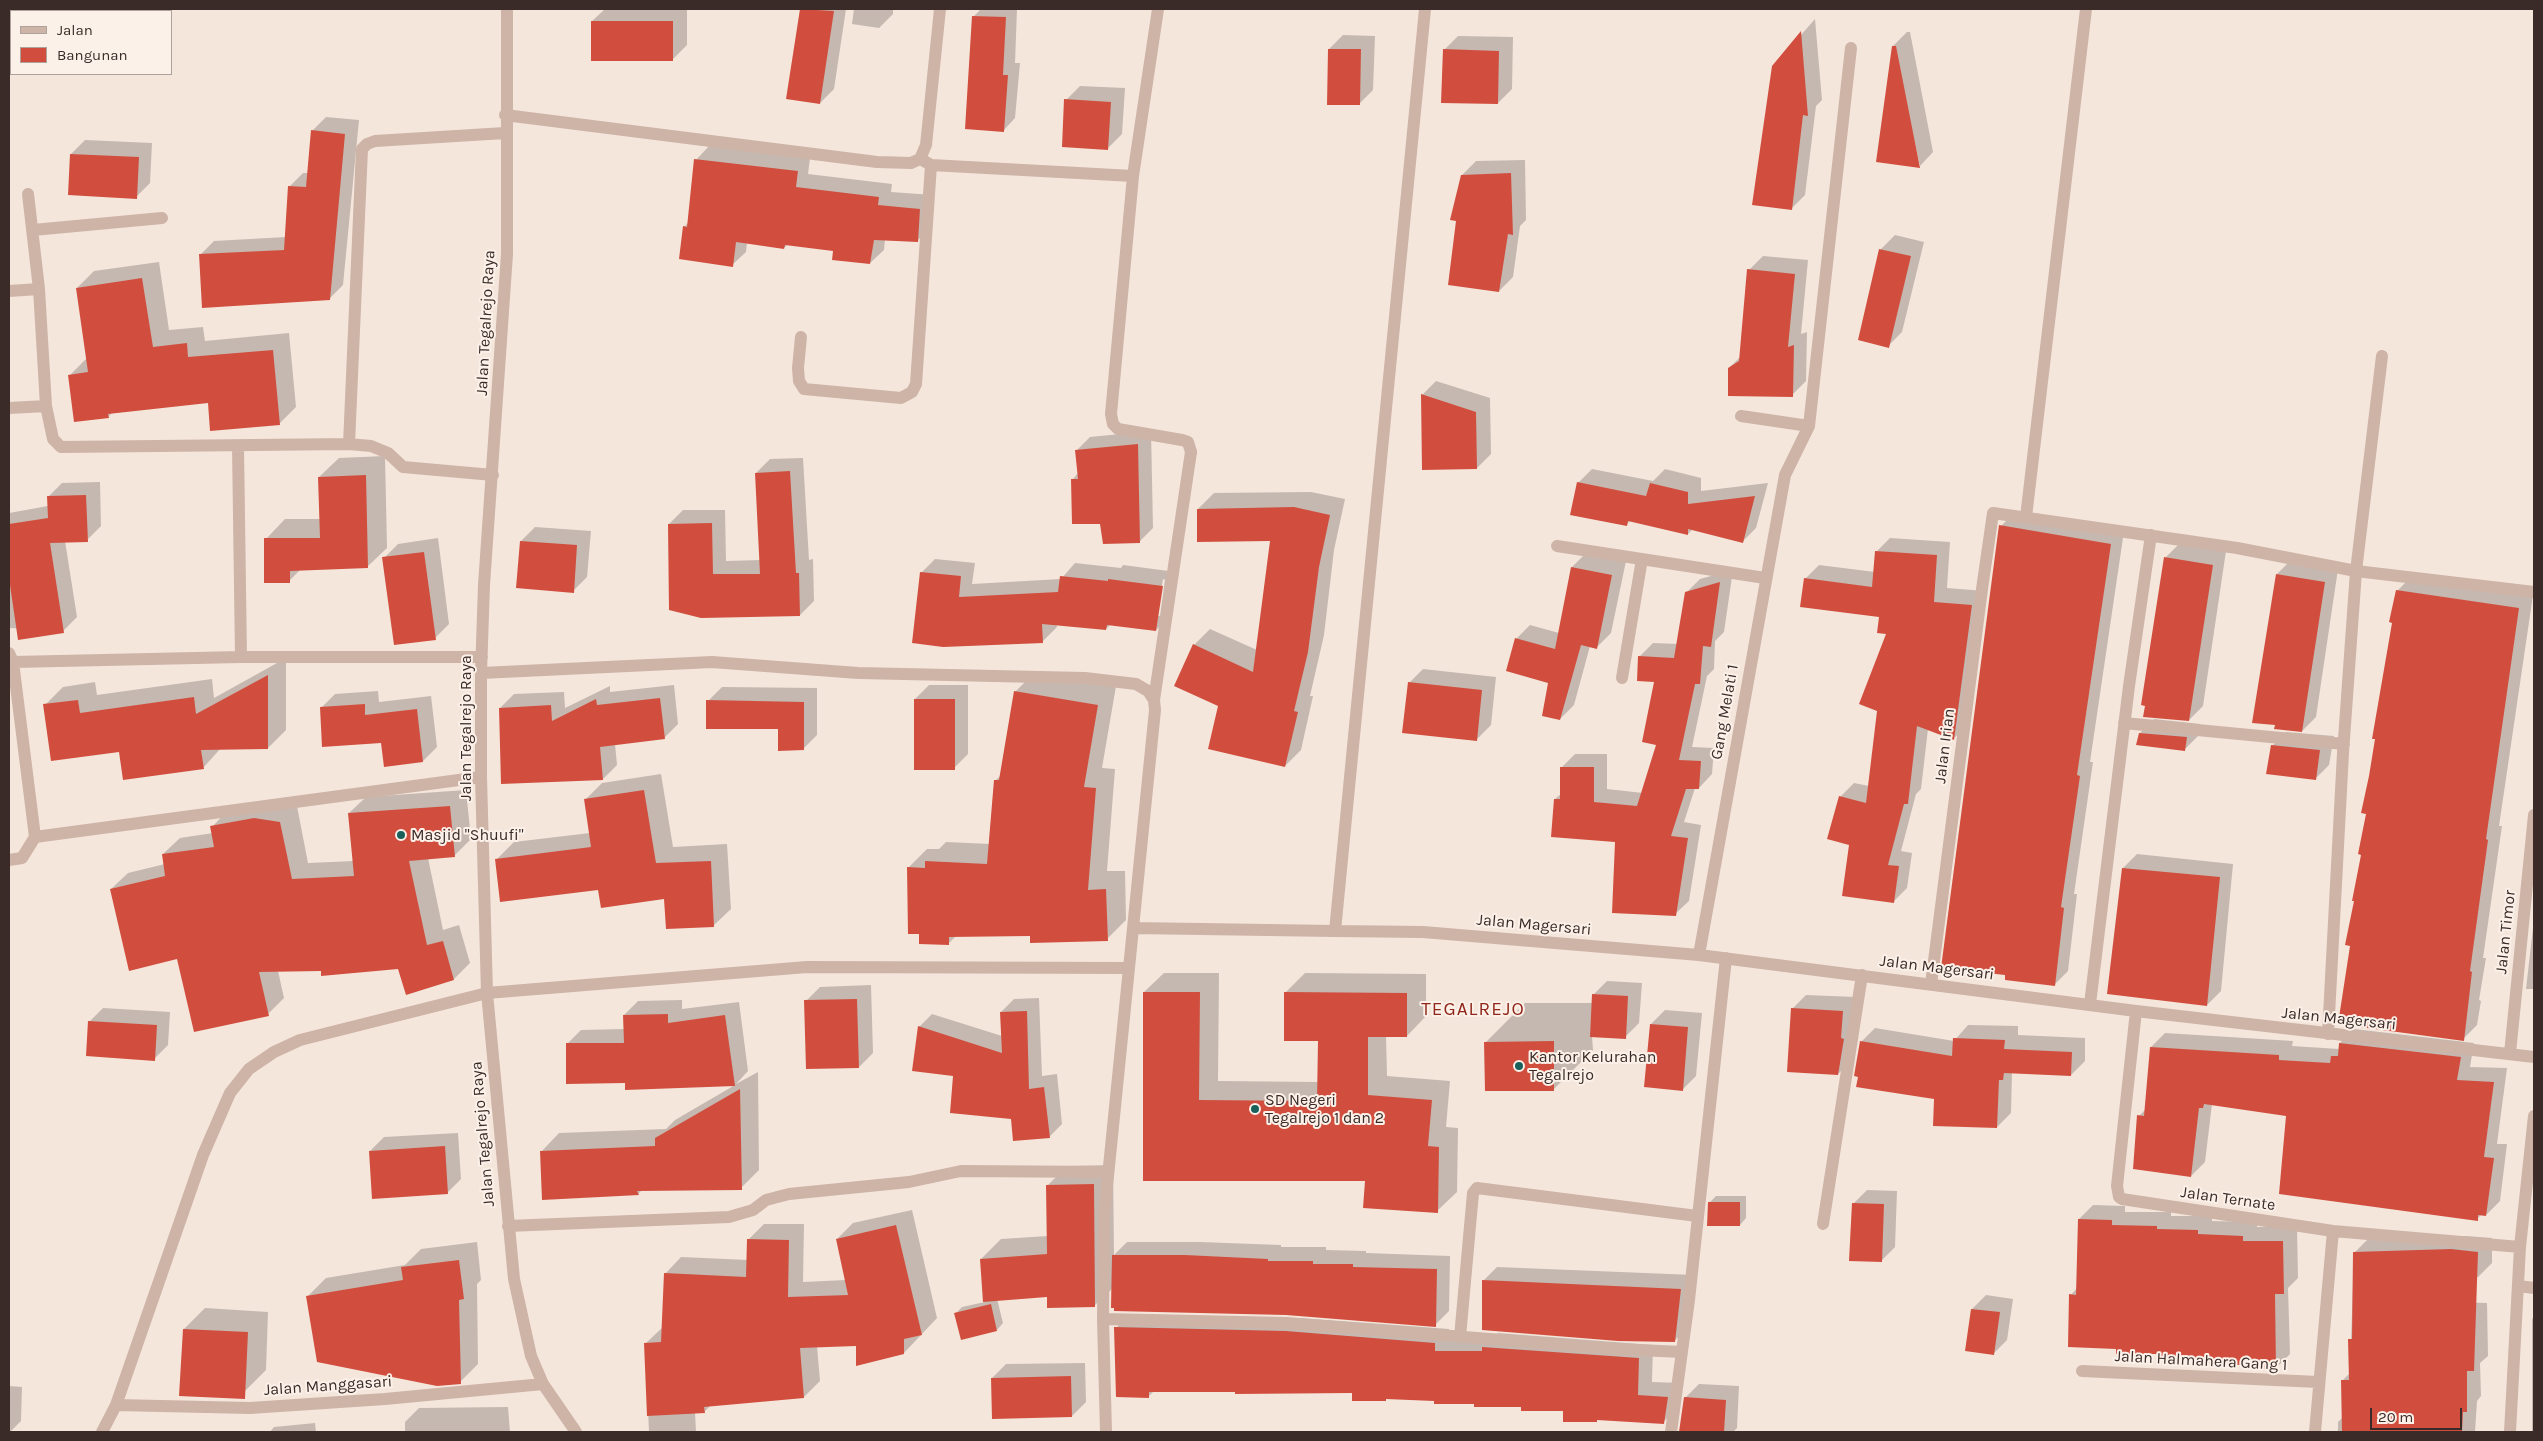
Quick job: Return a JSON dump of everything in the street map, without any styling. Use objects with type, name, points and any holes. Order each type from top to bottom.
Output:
[{"type":"street","name":"Jalan Tegalrejo Raya","points":[[506,9],[507,254],[484,585],[481,673],[481,777],[487,993],[514,1279],[531,1356],[542,1384],[576,1432]]},
{"type":"street","points":[[801,337],[798,368],[799,381],[804,388],[901,398],[912,392],[916,384],[926,145],[940,9]]},
{"type":"street","points":[[1106,1432],[1103,1319],[1104,1216],[1155,710],[1154,700],[1191,452],[1188,442],[1182,440],[1118,429],[1113,424],[1111,414],[1133,176],[1158,9]]},
{"type":"street","points":[[1335,931],[1425,9]]},
{"type":"street","points":[[2086,9],[2026,517],[2151,535],[2356,571],[2534,592]]},
{"type":"street","name":"Gang Melati 1","points":[[1699,955],[1765,578],[1785,475],[1809,426],[1851,48]]},
{"type":"street","points":[[505,115],[877,162],[902,164],[925,162],[1133,176]]},
{"type":"street","points":[[350,444],[362,149],[367,144],[375,141],[506,134]]},
{"type":"street","points":[[28,194],[39,289],[46,406],[53,439],[61,447],[350,444],[371,446],[388,453],[403,467],[493,475]]},
{"type":"street","points":[[33,230],[162,218]]},
{"type":"street","points":[[9,291],[39,289]]},
{"type":"street","points":[[2328,1034],[2344,744],[2356,571],[2382,356]]},
{"type":"street","points":[[9,408],[46,406]]},
{"type":"street","points":[[1741,416],[1809,426]]},
{"type":"street","points":[[238,446],[241,657]]},
{"type":"street","name":"Jalan Irian","points":[[1931,984],[1993,513],[2026,517]]},
{"type":"street","points":[[2090,1004],[2124,723],[2151,535]]},
{"type":"street","points":[[1557,546],[1765,578]]},
{"type":"street","points":[[1622,678],[1642,559]]},
{"type":"street","points":[[9,860],[22,858],[35,837],[11,658],[482,657]]},
{"type":"street","points":[[481,673],[712,662],[858,673],[1085,678],[1136,684],[1148,691],[1154,700]]},
{"type":"street","points":[[2124,723],[2344,744]]},
{"type":"street","points":[[35,837],[481,777]]},
{"type":"street","name":"Jalan Timor","points":[[2510,1053],[2534,815]]},
{"type":"street","name":"Jalan Magersari","points":[[1133,928],[1422,932],[1699,955],[2136,1011],[2534,1057]]},
{"type":"street","points":[[1671,1432],[1682,1352],[1726,958]]},
{"type":"street","points":[[102,1432],[116,1405],[203,1155],[230,1093],[249,1069],[274,1052],[300,1040],[487,993],[807,967],[1129,968]]},
{"type":"street","points":[[1823,1224],[1862,975]]},
{"type":"street","name":"Jalan Ternate","points":[[2136,1011],[2117,1186],[2119,1197],[2127,1201],[2333,1231],[2520,1247]]},
{"type":"street","points":[[2510,1432],[2520,1247],[2534,1116]]},
{"type":"street","points":[[508,1226],[728,1217],[753,1210],[766,1200],[789,1194],[909,1182],[961,1171],[1108,1172]]},
{"type":"street","points":[[1460,1338],[1473,1193],[1477,1188],[1697,1216]]},
{"type":"street","points":[[2315,1432],[2333,1231]]},
{"type":"street","points":[[2519,1286],[2534,1288]]},
{"type":"street","points":[[1103,1319],[1286,1323],[1460,1338],[1682,1352]]},
{"type":"street","name":"Jalan Halmahera Gang 1","points":[[2082,1372],[2318,1382]]},
{"type":"street","name":"Jalan Manggasari","points":[[116,1405],[250,1408],[385,1399],[542,1384]]},
{"type":"building","points":[[800,9],[834,11],[820,104],[786,99]]},
{"type":"building","points":[[972,16],[1006,17],[1003,75],[1008,75],[1004,132],[965,129]]},
{"type":"building","points":[[591,21],[673,21],[673,61],[591,61]]},
{"type":"building","points":[[1801,31],[1808,116],[1803,115],[1792,210],[1752,205],[1772,66]]},
{"type":"building","points":[[1892,46],[1896,46],[1920,168],[1876,162]]},
{"type":"building","points":[[1328,49],[1361,49],[1360,105],[1327,105]]},
{"type":"building","points":[[1443,49],[1499,51],[1498,104],[1441,103]]},
{"type":"building","points":[[1064,99],[1111,102],[1108,150],[1062,147]]},
{"type":"building","points":[[311,130],[345,134],[330,300],[202,308],[199,254],[284,250],[288,186],[306,187]]},
{"type":"building","points":[[70,154],[139,157],[137,199],[68,195]]},
{"type":"building","points":[[694,159],[798,171],[796,187],[879,197],[878,205],[920,209],[918,242],[874,240],[870,264],[832,260],[833,251],[785,245],[784,249],[736,242],[733,267],[679,259],[683,226],[687,227]]},
{"type":"building","points":[[1511,173],[1513,235],[1508,234],[1499,292],[1448,285],[1456,221],[1450,220],[1461,175]]},
{"type":"building","points":[[1879,249],[1911,256],[1889,348],[1858,340]]},
{"type":"building","points":[[1747,269],[1795,274],[1788,347],[1794,345],[1793,397],[1728,396],[1728,368],[1739,361]]},
{"type":"building","points":[[142,278],[153,347],[187,343],[188,357],[273,350],[280,425],[210,431],[208,403],[108,414],[109,418],[74,422],[68,375],[88,372],[76,288]]},
{"type":"building","points":[[1421,394],[1476,412],[1477,469],[1422,470]]},
{"type":"building","points":[[1138,444],[1140,543],[1103,544],[1100,524],[1072,524],[1071,479],[1078,479],[1075,450]]},
{"type":"building","points":[[790,471],[796,573],[799,573],[800,616],[701,618],[669,610],[668,524],[712,523],[713,574],[760,574],[755,473]]},
{"type":"building","points":[[366,475],[368,568],[290,571],[290,583],[264,583],[264,538],[320,538],[318,477]]},
{"type":"building","points":[[1577,482],[1646,496],[1650,483],[1688,492],[1688,504],[1755,496],[1743,543],[1688,529],[1688,535],[1628,521],[1627,526],[1570,515]]},
{"type":"building","points":[[86,495],[88,542],[50,543],[64,633],[18,640],[9,578],[9,524],[48,518],[47,496]]},
{"type":"building","points":[[1294,507],[1330,515],[1319,567],[1308,652],[1294,711],[1298,712],[1285,767],[1208,749],[1218,706],[1174,686],[1193,644],[1253,672],[1270,541],[1197,542],[1197,509]]},
{"type":"building","points":[[1999,525],[2111,544],[2077,775],[2080,776],[2061,907],[2064,908],[2055,986],[2005,980],[2005,975],[1941,968]]},
{"type":"building","points":[[520,541],[577,545],[574,593],[516,588]]},
{"type":"building","points":[[1875,551],[1937,555],[1934,602],[1972,605],[1954,740],[1917,726],[1908,804],[1904,804],[1888,865],[1899,866],[1894,903],[1842,896],[1849,845],[1827,839],[1839,796],[1866,803],[1877,711],[1859,704],[1886,634],[1877,633],[1879,617],[1800,607],[1804,578],[1872,587]]},
{"type":"building","points":[[424,552],[436,640],[394,645],[382,557]]},
{"type":"building","points":[[2164,557],[2213,565],[2189,721],[2143,717],[2145,706],[2141,705]]},
{"type":"building","points":[[1571,567],[1612,575],[1597,649],[1581,645],[1560,720],[1542,716],[1548,683],[1506,671],[1515,638],[1555,649]]},
{"type":"building","points":[[920,572],[961,576],[959,597],[1058,592],[1060,576],[1108,581],[1108,579],[1163,586],[1156,631],[1107,625],[1106,630],[1042,624],[1043,643],[943,647],[912,643]]},
{"type":"building","points":[[2276,574],[2325,582],[2302,732],[2274,729],[2275,725],[2252,723]]},
{"type":"building","points":[[1720,582],[1711,647],[1703,646],[1700,684],[1695,684],[1679,760],[1701,761],[1699,789],[1686,789],[1671,836],[1688,838],[1676,916],[1612,913],[1615,842],[1551,837],[1554,799],[1560,799],[1560,767],[1594,767],[1594,802],[1637,806],[1656,745],[1642,742],[1654,682],[1637,681],[1638,656],[1674,658],[1685,592]]},
{"type":"building","points":[[2396,590],[2519,608],[2486,839],[2488,840],[2470,971],[2472,972],[2464,1041],[2338,1024],[2350,946],[2345,945],[2354,901],[2352,901],[2361,855],[2358,854],[2366,814],[2361,813],[2375,739],[2372,739],[2392,623],[2389,622]]},
{"type":"building","points":[[268,675],[268,749],[201,750],[204,769],[123,780],[119,752],[51,761],[43,704],[78,700],[80,713],[194,697],[196,714]]},
{"type":"building","points":[[1408,682],[1482,690],[1477,741],[1402,733]]},
{"type":"building","points":[[1014,691],[1098,705],[1084,787],[1096,788],[1088,890],[1106,889],[1108,941],[1030,943],[1030,936],[949,937],[949,945],[919,944],[919,934],[908,934],[907,867],[925,868],[925,861],[987,864],[994,780],[999,780]]},
{"type":"building","points":[[660,698],[665,739],[600,747],[603,780],[501,784],[499,708],[551,705],[552,721],[596,699],[597,705]]},
{"type":"building","points":[[914,699],[955,699],[955,770],[914,770]]},
{"type":"building","points":[[706,700],[804,702],[804,750],[778,751],[778,729],[706,729]]},
{"type":"building","points":[[365,704],[365,715],[417,709],[423,762],[384,767],[381,743],[322,747],[320,707]]},
{"type":"building","points":[[2139,733],[2187,737],[2185,751],[2136,745]]},
{"type":"building","points":[[2271,745],[2320,750],[2316,780],[2266,774]]},
{"type":"building","points":[[644,790],[656,863],[711,861],[714,927],[666,929],[664,899],[601,908],[598,890],[500,902],[495,859],[591,847],[584,799]]},
{"type":"building","points":[[450,806],[455,857],[409,861],[427,945],[443,941],[454,980],[406,995],[398,969],[321,976],[321,971],[259,972],[269,1016],[194,1032],[177,959],[129,971],[110,889],[165,876],[162,854],[214,847],[210,826],[254,818],[280,822],[292,879],[354,876],[348,813]]},
{"type":"building","points":[[2122,868],[2220,877],[2207,1006],[2107,994]]},
{"type":"building","name":"SD Negeri Tegalrejo 1 dan 2","points":[[1143,992],[1200,992],[1199,1100],[1317,1101],[1318,1041],[1284,1041],[1284,992],[1407,993],[1407,1037],[1368,1037],[1368,1095],[1432,1100],[1428,1146],[1439,1147],[1438,1213],[1363,1208],[1365,1181],[1143,1181]]},
{"type":"building","points":[[1592,994],[1628,996],[1626,1039],[1590,1037]]},
{"type":"building","points":[[857,999],[859,1068],[806,1069],[804,1000]]},
{"type":"building","points":[[1791,1008],[1843,1011],[1841,1038],[1844,1039],[1838,1075],[1787,1072]]},
{"type":"building","points":[[1027,1011],[1029,1089],[1044,1087],[1050,1138],[1013,1141],[1011,1119],[950,1113],[953,1076],[912,1071],[918,1026],[1002,1053],[1000,1012]]},
{"type":"building","points":[[668,1014],[668,1023],[725,1015],[735,1086],[625,1090],[625,1083],[566,1084],[566,1043],[624,1043],[623,1015]]},
{"type":"building","points":[[88,1021],[157,1025],[155,1061],[86,1056]]},
{"type":"building","points":[[1650,1024],[1688,1027],[1683,1091],[1644,1087]]},
{"type":"building","points":[[1953,1038],[2005,1040],[2004,1049],[2072,1052],[2071,1076],[2004,1073],[2003,1080],[1999,1080],[1997,1128],[1933,1126],[1934,1099],[1856,1087],[1858,1077],[1854,1076],[1860,1041],[1952,1056]]},
{"type":"building","name":"Kantor Kelurahan Tegalrejo","points":[[1554,1041],[1554,1091],[1485,1091],[1484,1042]]},
{"type":"building","points":[[2339,1043],[2461,1057],[2457,1080],[2494,1082],[2484,1157],[2494,1158],[2486,1216],[2478,1215],[2478,1221],[2279,1194],[2286,1116],[2204,1104],[2203,1108],[2199,1108],[2191,1177],[2133,1169],[2137,1115],[2144,1116],[2150,1047],[2279,1055],[2279,1060],[2330,1063],[2331,1056],[2338,1056]]},
{"type":"building","points":[[740,1089],[742,1190],[637,1191],[639,1195],[542,1200],[540,1151],[655,1146],[655,1138]]},
{"type":"building","points":[[445,1146],[448,1194],[372,1199],[369,1151]]},
{"type":"building","points":[[1094,1184],[1095,1307],[1047,1308],[1047,1297],[983,1302],[980,1259],[1047,1254],[1046,1185]]},
{"type":"building","points":[[1708,1202],[1740,1202],[1740,1226],[1707,1226]]},
{"type":"building","points":[[1852,1203],[1884,1204],[1882,1262],[1849,1261]]},
{"type":"building","points":[[2078,1219],[2112,1220],[2112,1225],[2157,1226],[2157,1229],[2198,1230],[2198,1234],[2243,1236],[2243,1241],[2283,1241],[2284,1294],[2275,1294],[2276,1369],[2242,1369],[2242,1365],[2200,1364],[2200,1358],[2157,1358],[2157,1354],[2116,1354],[2116,1349],[2068,1347],[2069,1294],[2076,1295]]},
{"type":"building","points":[[896,1225],[922,1335],[904,1339],[904,1354],[856,1366],[856,1346],[800,1348],[804,1398],[704,1407],[705,1413],[647,1416],[644,1343],[661,1342],[664,1273],[746,1277],[747,1239],[789,1240],[788,1297],[848,1295],[836,1239]]},
{"type":"building","points":[[2451,1249],[2478,1252],[2474,1371],[2467,1371],[2467,1412],[2463,1412],[2462,1432],[2342,1432],[2341,1380],[2349,1380],[2348,1339],[2352,1339],[2353,1252]]},
{"type":"building","points":[[1112,1255],[1185,1255],[1268,1259],[1268,1261],[1313,1261],[1313,1264],[1353,1264],[1353,1267],[1437,1269],[1436,1327],[1286,1315],[1114,1311],[1114,1308],[1111,1308]]},
{"type":"building","points":[[459,1260],[464,1299],[459,1300],[461,1384],[437,1386],[317,1362],[306,1296],[403,1280],[401,1267]]},
{"type":"building","points":[[1482,1280],[1681,1289],[1675,1342],[1618,1341],[1482,1330]]},
{"type":"building","points":[[991,1304],[997,1331],[961,1340],[954,1313]]},
{"type":"building","points":[[1971,1309],[2000,1312],[1994,1355],[1965,1351]]},
{"type":"building","points":[[1114,1327],[1286,1331],[1435,1343],[1435,1351],[1482,1351],[1482,1347],[1639,1358],[1638,1395],[1668,1397],[1664,1424],[1597,1420],[1597,1422],[1563,1422],[1563,1411],[1521,1411],[1521,1407],[1474,1407],[1474,1404],[1434,1404],[1434,1401],[1386,1399],[1386,1401],[1352,1401],[1352,1393],[1235,1394],[1235,1392],[1149,1392],[1149,1398],[1116,1397]]},
{"type":"building","points":[[183,1329],[248,1332],[245,1399],[179,1396]]},
{"type":"building","points":[[1071,1376],[1072,1417],[992,1419],[991,1378]]},
{"type":"building","points":[[1684,1397],[1726,1400],[1724,1432],[1679,1432]]},
{"type":"place","name":"Masjid \"Shuufi\"","points":[[401,835]]},
{"type":"place","name":"Kantor Kelurahan Tegalrejo","points":[[1519,1066]]},
{"type":"place","name":"SD Negeri Tegalrejo 1 dan 2","points":[[1255,1109]]},
{"type":"district","name":"TEGALREJO","points":[[1473,1010]]}]
